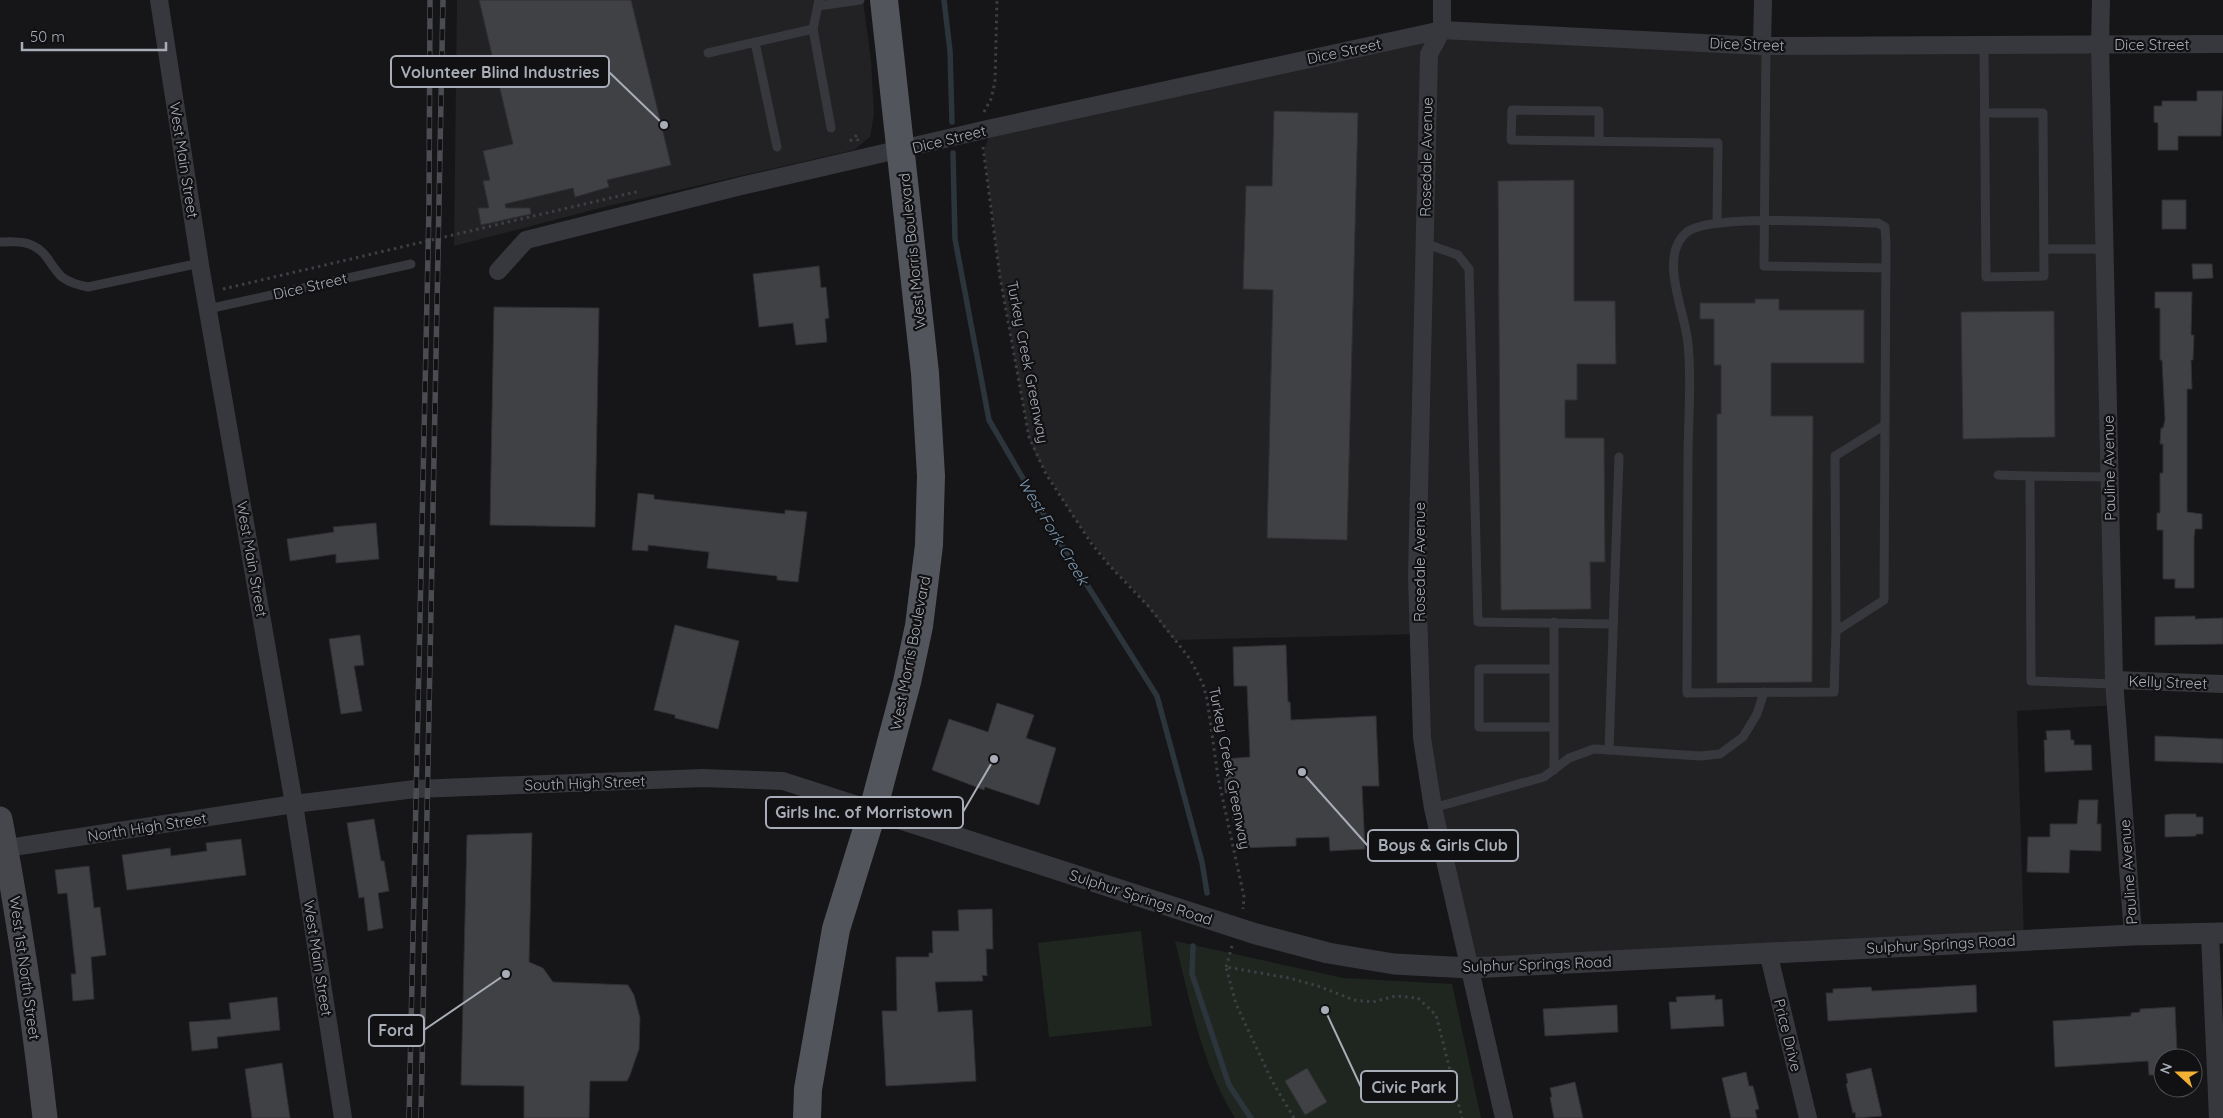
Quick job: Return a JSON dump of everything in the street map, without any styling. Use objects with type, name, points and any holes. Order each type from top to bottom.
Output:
[{"type":"main road","name":"West Morris Boulevard","points":[[806,1118],[808,1088],[836,929],[872,810],[907,682],[919,626],[929,545],[931,476],[926,373],[884,0]]},
{"type":"main road","name":"West 1st North Street","points":[[0,819],[3,849],[17,908],[39,1061],[45,1118]]},
{"type":"street","name":"West Main Street","points":[[159,0],[200,263],[294,804],[343,1118]]},
{"type":"street","name":"Rosedale Avenue","points":[[1442,0],[1442,30],[1429,54],[1417,577],[1422,738],[1433,808],[1504,1118]]},
{"type":"street","points":[[1762,0],[1764,46]]},
{"type":"street","name":"Pauline Avenue","points":[[2101,0],[2100,44],[2114,682],[2133,935]]},
{"type":"street","name":"Dice Street","points":[[498,271],[526,240],[861,158],[901,151],[981,131],[1442,30],[1764,46],[2223,44]]},
{"type":"street","name":"Kelly Street","points":[[2114,682],[2223,684]]},
{"type":"street","name":"South High Street","points":[[294,804],[415,789],[703,778],[783,782],[872,810]]},
{"type":"street","name":"North High Street","points":[[3,849],[294,804]]},
{"type":"street","name":"Sulphur Springs Road","points":[[872,810],[1256,934],[1328,953],[1394,964],[1469,968],[1768,952],[2133,935],[2217,933]]},
{"type":"street","points":[[2217,933],[2218,1118]]},
{"type":"street","name":"Price Drive","points":[[1768,952],[1808,1118]]},
{"type":"lane","points":[[832,128],[813,29],[818,3],[860,0]]},
{"type":"lane","points":[[708,53],[813,29]]},
{"type":"lane","points":[[755,42],[777,147]]},
{"type":"lane","points":[[1984,45],[1986,277],[2044,276],[2043,112],[1985,113]]},
{"type":"lane","points":[[1764,46],[1764,266],[1886,268]]},
{"type":"lane","points":[[1599,141],[1600,111],[1512,110],[1511,140],[1718,143],[1717,223]]},
{"type":"lane","points":[[1836,632],[1884,600],[1886,268],[1886,227],[1878,223],[1736,221],[1703,225],[1686,232],[1677,246],[1673,260],[1676,287],[1688,344],[1687,693],[1834,692],[1836,632],[1835,456],[1885,425]]},
{"type":"lane","points":[[0,242],[22,241],[32,244],[42,250],[61,276],[72,283],[88,287],[200,263]]},
{"type":"lane","points":[[1424,243],[1458,255],[1469,269],[1478,622],[1613,624]]},
{"type":"lane","points":[[2044,250],[2105,249]]},
{"type":"lane","name":"Dice Street","points":[[207,301],[411,264]]},
{"type":"lane","points":[[1609,750],[1619,457]]},
{"type":"lane","points":[[1998,475],[2110,478]]},
{"type":"lane","points":[[2030,476],[2031,680],[2114,682]]},
{"type":"lane","points":[[1554,622],[1554,770]]},
{"type":"lane","points":[[1554,669],[1479,669],[1479,727],[1554,727]]},
{"type":"lane","points":[[1433,808],[1544,777],[1569,758],[1594,749],[1700,756],[1720,754],[1743,737],[1756,714],[1764,692]]},
{"type":"path","name":"Turkey Creek Greenway","points":[[997,0],[995,82],[991,99],[980,121],[1000,277],[1029,437],[1046,474],[1091,543],[1150,608],[1190,659],[1203,684],[1207,699],[1218,777],[1244,898],[1242,912]]},
{"type":"path","points":[[847,144],[857,135],[861,158]]},
{"type":"path","points":[[207,301],[643,190]]},
{"type":"path","points":[[1232,944],[1226,967],[1236,1004],[1272,1081],[1294,1118]]},
{"type":"path","points":[[1226,967],[1289,978],[1318,986],[1354,1000],[1373,1002],[1395,996],[1418,998],[1436,1015],[1462,1118]]},
{"type":"shaded area","points":[[457,0],[863,0],[871,61],[874,114],[870,137],[854,150],[604,207],[454,246]]},
{"type":"shaded area","points":[[1442,30],[2100,44],[2116,705],[2017,711],[2024,940],[1469,968],[1433,808],[1419,634],[1174,640],[1136,592],[1109,565],[1073,516],[1036,456],[1029,437],[1000,277],[984,151],[992,128]]},
{"type":"shaded area","points":[[1141,931],[1152,1026],[1049,1037],[1038,943]]},
{"type":"shaded area","points":[[1175,941],[1343,978],[1452,984],[1481,1118],[1235,1118],[1205,1055]]},
{"type":"building","points":[[479,0],[631,0],[671,165],[607,180],[609,187],[575,197],[573,188],[505,204],[506,208],[530,208],[531,214],[481,225],[478,208],[489,208],[483,181],[490,180],[483,151],[513,144]]},
{"type":"building","points":[[2197,91],[2223,91],[2221,136],[2178,136],[2178,150],[2158,150],[2158,123],[2154,122],[2154,106],[2162,106],[2162,101],[2197,101]]},
{"type":"building","points":[[1274,111],[1358,113],[1347,540],[1267,538],[1273,290],[1243,289],[1246,186],[1272,186]]},
{"type":"building","points":[[1574,180],[1574,301],[1615,301],[1616,364],[1577,364],[1577,400],[1565,400],[1565,438],[1604,438],[1605,562],[1590,562],[1591,609],[1501,610],[1498,181]]},
{"type":"building","points":[[2162,200],[2186,200],[2186,229],[2162,229]]},
{"type":"building","points":[[2192,264],[2212,264],[2213,278],[2193,279]]},
{"type":"building","points":[[819,266],[821,288],[826,287],[829,318],[825,319],[827,342],[796,345],[793,323],[759,327],[753,274]]},
{"type":"building","points":[[2155,292],[2192,292],[2191,335],[2194,335],[2193,360],[2191,360],[2192,389],[2187,389],[2187,512],[2202,514],[2202,529],[2195,529],[2194,538],[2194,588],[2175,588],[2175,579],[2163,579],[2163,530],[2157,530],[2157,513],[2160,513],[2160,473],[2163,473],[2163,444],[2160,444],[2161,428],[2163,428],[2165,420],[2162,360],[2160,360],[2160,308],[2155,308]]},
{"type":"building","points":[[1755,299],[1779,299],[1779,310],[1864,310],[1864,363],[1771,363],[1771,416],[1813,416],[1812,682],[1717,683],[1717,414],[1721,414],[1721,365],[1714,365],[1714,319],[1700,319],[1700,303],[1755,303]]},
{"type":"building","points":[[494,307],[599,308],[595,527],[490,525]]},
{"type":"building","points":[[2054,311],[2055,437],[1963,439],[1961,312]]},
{"type":"building","points":[[638,493],[654,495],[654,499],[785,514],[785,510],[807,512],[798,582],[777,580],[777,576],[707,568],[709,552],[648,545],[648,551],[632,550]]},
{"type":"building","points":[[376,523],[379,559],[336,563],[336,554],[290,561],[287,539],[334,532],[333,527]]},
{"type":"building","points":[[2195,616],[2195,619],[2223,618],[2223,644],[2155,645],[2155,617]]},
{"type":"building","points":[[675,625],[739,641],[718,729],[675,718],[675,715],[654,710]]},
{"type":"building","points":[[360,635],[364,665],[354,666],[362,711],[341,714],[329,639]]},
{"type":"building","points":[[1286,645],[1288,702],[1290,702],[1291,720],[1376,716],[1379,786],[1362,786],[1365,849],[1330,851],[1329,837],[1296,838],[1296,846],[1240,848],[1238,821],[1233,822],[1232,793],[1225,793],[1224,759],[1250,757],[1247,686],[1234,686],[1233,647]]},
{"type":"building","points":[[997,703],[1034,715],[1026,738],[1056,748],[1039,805],[985,787],[984,790],[932,770],[949,719],[988,732]]},
{"type":"building","points":[[2070,730],[2071,740],[2074,740],[2074,745],[2091,745],[2092,770],[2045,772],[2044,740],[2047,740],[2046,731]]},
{"type":"building","points":[[2155,736],[2223,739],[2223,763],[2155,761]]},
{"type":"building","points":[[2079,800],[2098,800],[2097,824],[2101,824],[2101,851],[2070,850],[2069,873],[2027,872],[2028,837],[2050,837],[2050,824],[2077,824]]},
{"type":"building","points":[[2196,814],[2196,817],[2203,817],[2203,834],[2165,837],[2165,815]]},
{"type":"building","points":[[374,819],[381,861],[384,861],[389,891],[378,893],[383,928],[368,931],[364,897],[359,898],[347,823]]},
{"type":"building","points":[[532,833],[529,962],[543,968],[553,982],[628,985],[634,995],[640,1018],[639,1049],[627,1081],[590,1081],[589,1118],[524,1118],[524,1086],[461,1085],[467,835]]},
{"type":"building","points":[[241,839],[246,875],[127,890],[122,855],[170,848],[171,856],[207,851],[206,843]]},
{"type":"building","points":[[89,866],[94,908],[100,907],[106,955],[91,957],[94,999],[73,1001],[71,974],[76,974],[67,893],[58,894],[55,870]]},
{"type":"building","points":[[992,909],[993,949],[986,949],[987,976],[982,975],[983,981],[935,982],[938,1012],[972,1010],[976,1081],[886,1086],[882,1011],[897,1011],[896,957],[929,957],[929,953],[933,953],[932,931],[959,931],[958,910]]},
{"type":"building","points":[[1976,985],[1977,1012],[1828,1021],[1826,993],[1833,993],[1833,989],[1871,987],[1872,991]]},
{"type":"building","points":[[1715,995],[1715,1000],[1722,999],[1724,1026],[1671,1029],[1669,1002],[1677,1002],[1676,997]]},
{"type":"building","points":[[277,997],[280,1030],[217,1037],[218,1048],[192,1051],[189,1022],[231,1019],[229,1003]]},
{"type":"building","points":[[1617,1005],[1618,1032],[1545,1036],[1543,1009]]},
{"type":"building","points":[[2175,1007],[2177,1048],[2153,1048],[2153,1075],[2149,1075],[2148,1061],[2055,1067],[2053,1021],[2131,1016],[2131,1013],[2140,1012],[2140,1009]]},
{"type":"building","points":[[282,1063],[290,1118],[252,1118],[245,1069]]},
{"type":"building","points":[[1307,1068],[1327,1102],[1305,1115],[1285,1081]]},
{"type":"building","points":[[1871,1068],[1882,1116],[1856,1118],[1846,1084],[1848,1083],[1846,1074]]},
{"type":"building","points":[[1746,1072],[1749,1086],[1753,1086],[1759,1109],[1755,1110],[1757,1118],[1731,1118],[1722,1078]]},
{"type":"building","points":[[1575,1082],[1583,1118],[1554,1118],[1550,1088]]},
{"type":"waterway","name":"West Fork Creek","points":[[944,0],[950,51],[952,122]]},
{"type":"waterway","name":"West Fork Creek","points":[[953,153],[955,239],[989,420],[1060,542],[1157,696],[1202,862],[1207,893]]},
{"type":"waterway","name":"West Fork Creek","points":[[1193,946],[1192,974],[1229,1085],[1251,1118]]},
{"type":"railway","points":[[409,1118],[429,208],[430,0]]},
{"type":"railway","points":[[421,1118],[443,0]]},
{"type":"place","name":"Volunteer Blind Industries","points":[[664,125]]},
{"type":"place","name":"Girls Inc. of Morristown","points":[[994,759]]},
{"type":"place","name":"Boys & Girls Club","points":[[1302,772]]},
{"type":"place","name":"Ford","points":[[506,974]]},
{"type":"place","name":"Civic Park","points":[[1325,1010]]}]
